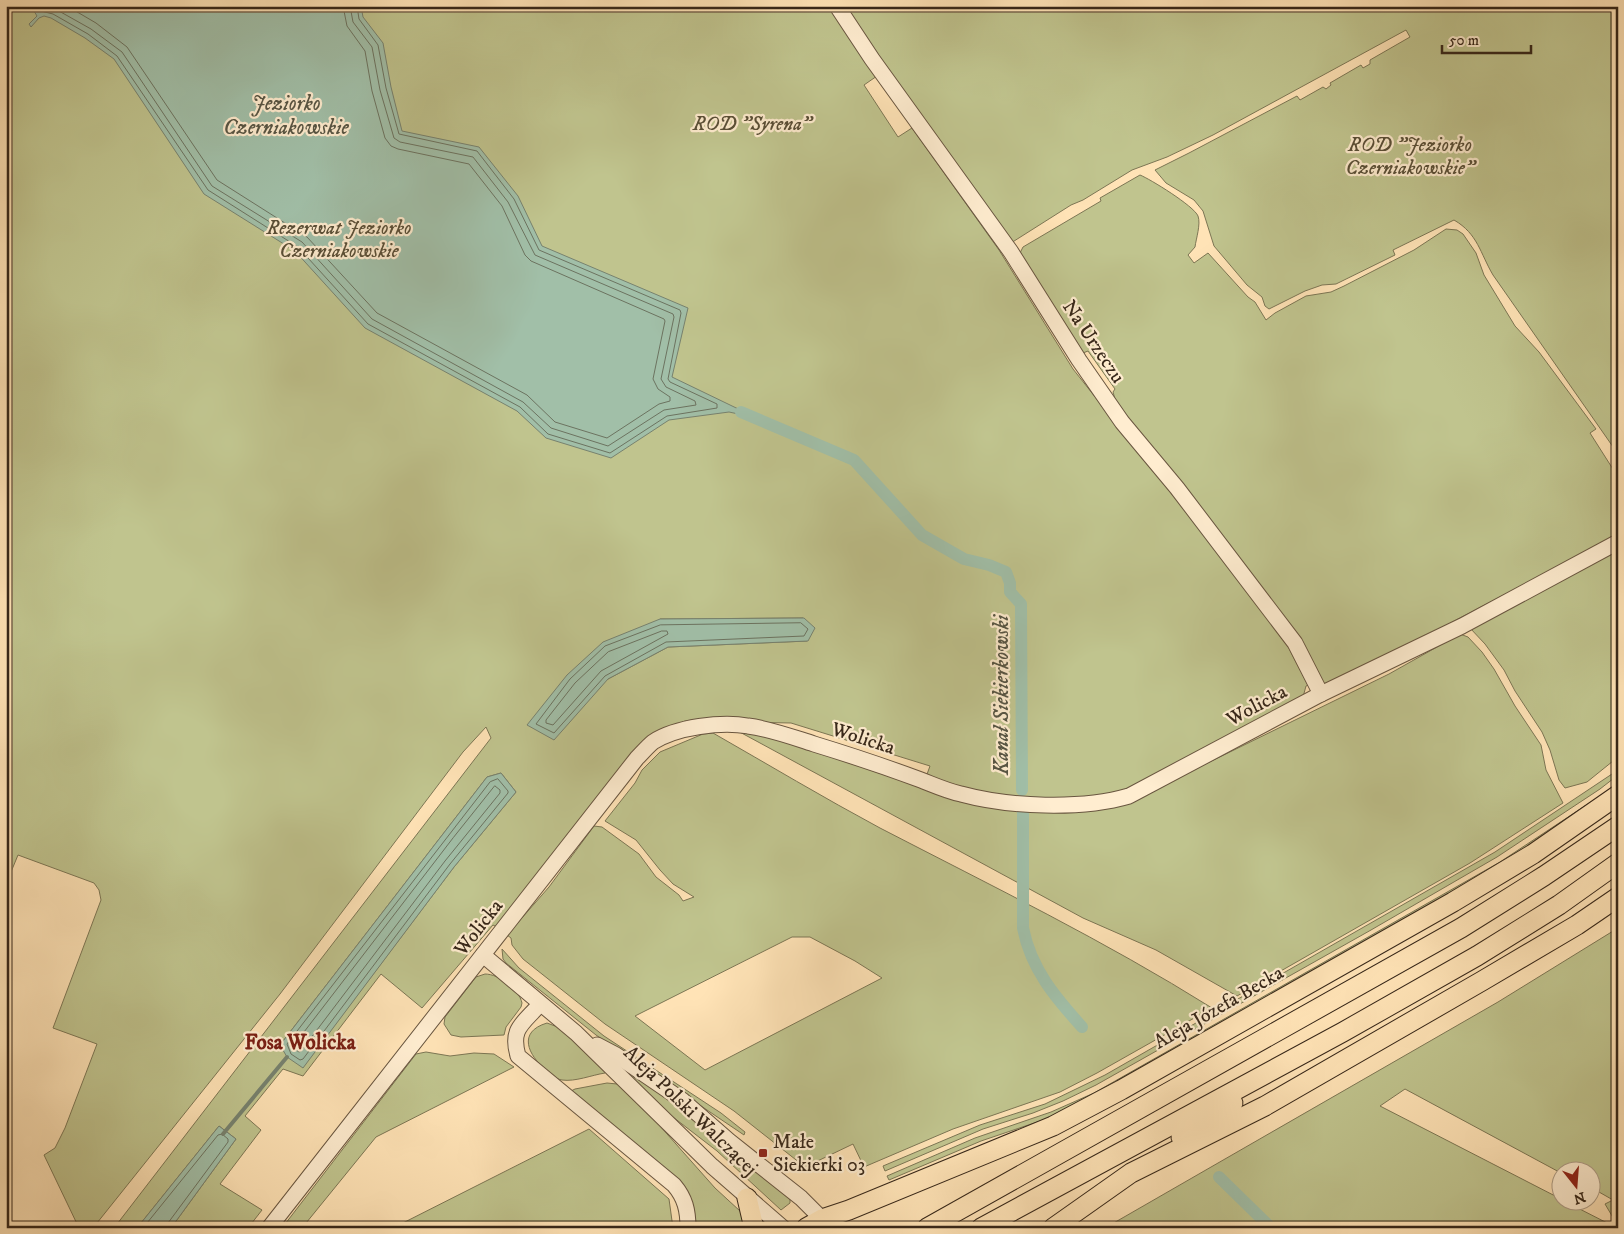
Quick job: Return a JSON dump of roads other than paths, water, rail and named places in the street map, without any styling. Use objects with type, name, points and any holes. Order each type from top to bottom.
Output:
[{"type":"main road","name":"Aleja Józefa Becka","points":[[820,1225],[1053,1126],[1121,1090],[1453,902],[1533,854],[1618,795]]},
{"type":"main road","points":[[927,1228],[1460,928],[1544,876],[1618,826]]},
{"type":"main road","points":[[981,1228],[1290,1061],[1478,956],[1559,905],[1618,864]]},
{"type":"main road","points":[[1131,1173],[1265,1106],[1491,976],[1576,925],[1618,896]]},
{"type":"main road","points":[[1053,1126],[1254,1045]]},
{"type":"main road","points":[[1053,1228],[1179,1138],[1231,1105],[1290,1061]]},
{"type":"main road","points":[[747,1198],[754,1228]]},
{"type":"street","name":"Na Urzeczu","points":[[837,6],[872,59],[1010,252],[1079,360],[1122,422],[1177,488],[1295,643],[1322,694]]},
{"type":"street","name":"Wolicka","points":[[269,1228],[637,758],[653,743],[672,733],[692,727],[747,725],[859,758],[960,794],[1035,804],[1083,804],[1112,801],[1129,796],[1322,694],[1462,626],[1618,542]]},
{"type":"street","name":"Aleja Polski Walczącej","points":[[483,955],[576,1033],[612,1066],[652,1109],[747,1198],[779,1224]]},
{"type":"street","points":[[540,1004],[516,1032],[514,1044],[518,1056],[572,1098],[674,1185],[680,1192],[687,1207],[688,1228]]},
{"type":"street","name":"Aleja Polski Walczącej","points":[[576,1033],[616,1055],[682,1100],[729,1141],[801,1198],[820,1225]]},
{"type":"water","name":"Jeziorko Czerniakowskie","points":[[31,6],[361,6],[363,17],[383,43],[402,131],[479,147],[518,196],[542,246],[688,308],[672,377],[757,418],[729,412],[669,420],[611,458],[546,438],[517,411],[365,328],[295,251],[204,194],[114,59],[85,38],[51,18],[44,16],[39,18],[31,27],[29,24],[37,16]]},
{"type":"water","points":[[804,618],[815,628],[808,641],[668,647],[608,679],[554,740],[527,725],[567,675],[603,642],[660,619]]},
{"type":"water","points":[[501,773],[516,792],[454,867],[303,1068],[287,1057],[280,1045],[487,777]]},
{"type":"water","points":[[219,1126],[236,1139],[171,1228],[137,1228]]},
{"type":"waterway","name":"Kanał Siekierkowski","points":[[741,412],[854,460],[922,535],[964,559],[989,565],[1006,572],[1010,583],[1010,592],[1021,604],[1022,790]]},
{"type":"waterway","name":"Kanał Siekierkowski","points":[[1023,813],[1023,928],[1027,943],[1045,982],[1082,1027]]},
{"type":"waterway","points":[[223,1134],[287,1057]]},
{"type":"waterway","name":"Kanał Siekierkowski","points":[[1219,1177],[1271,1228]]},
{"type":"place","name":"Małe Siekierki 03","points":[[763,1153]]},
{"type":"district","name":"Fosa Wolicka","points":[[300,1043]]},
{"type":"park label","name":"ROD \"Syrena\"","points":[[752,124]]},
{"type":"park label","name":"ROD \"Jeziorko Czerniakowskie\"","points":[[1410,156]]},
{"type":"park label","name":"Rezerwat Jeziorko Czerniakowskie","points":[[339,240]]}]
